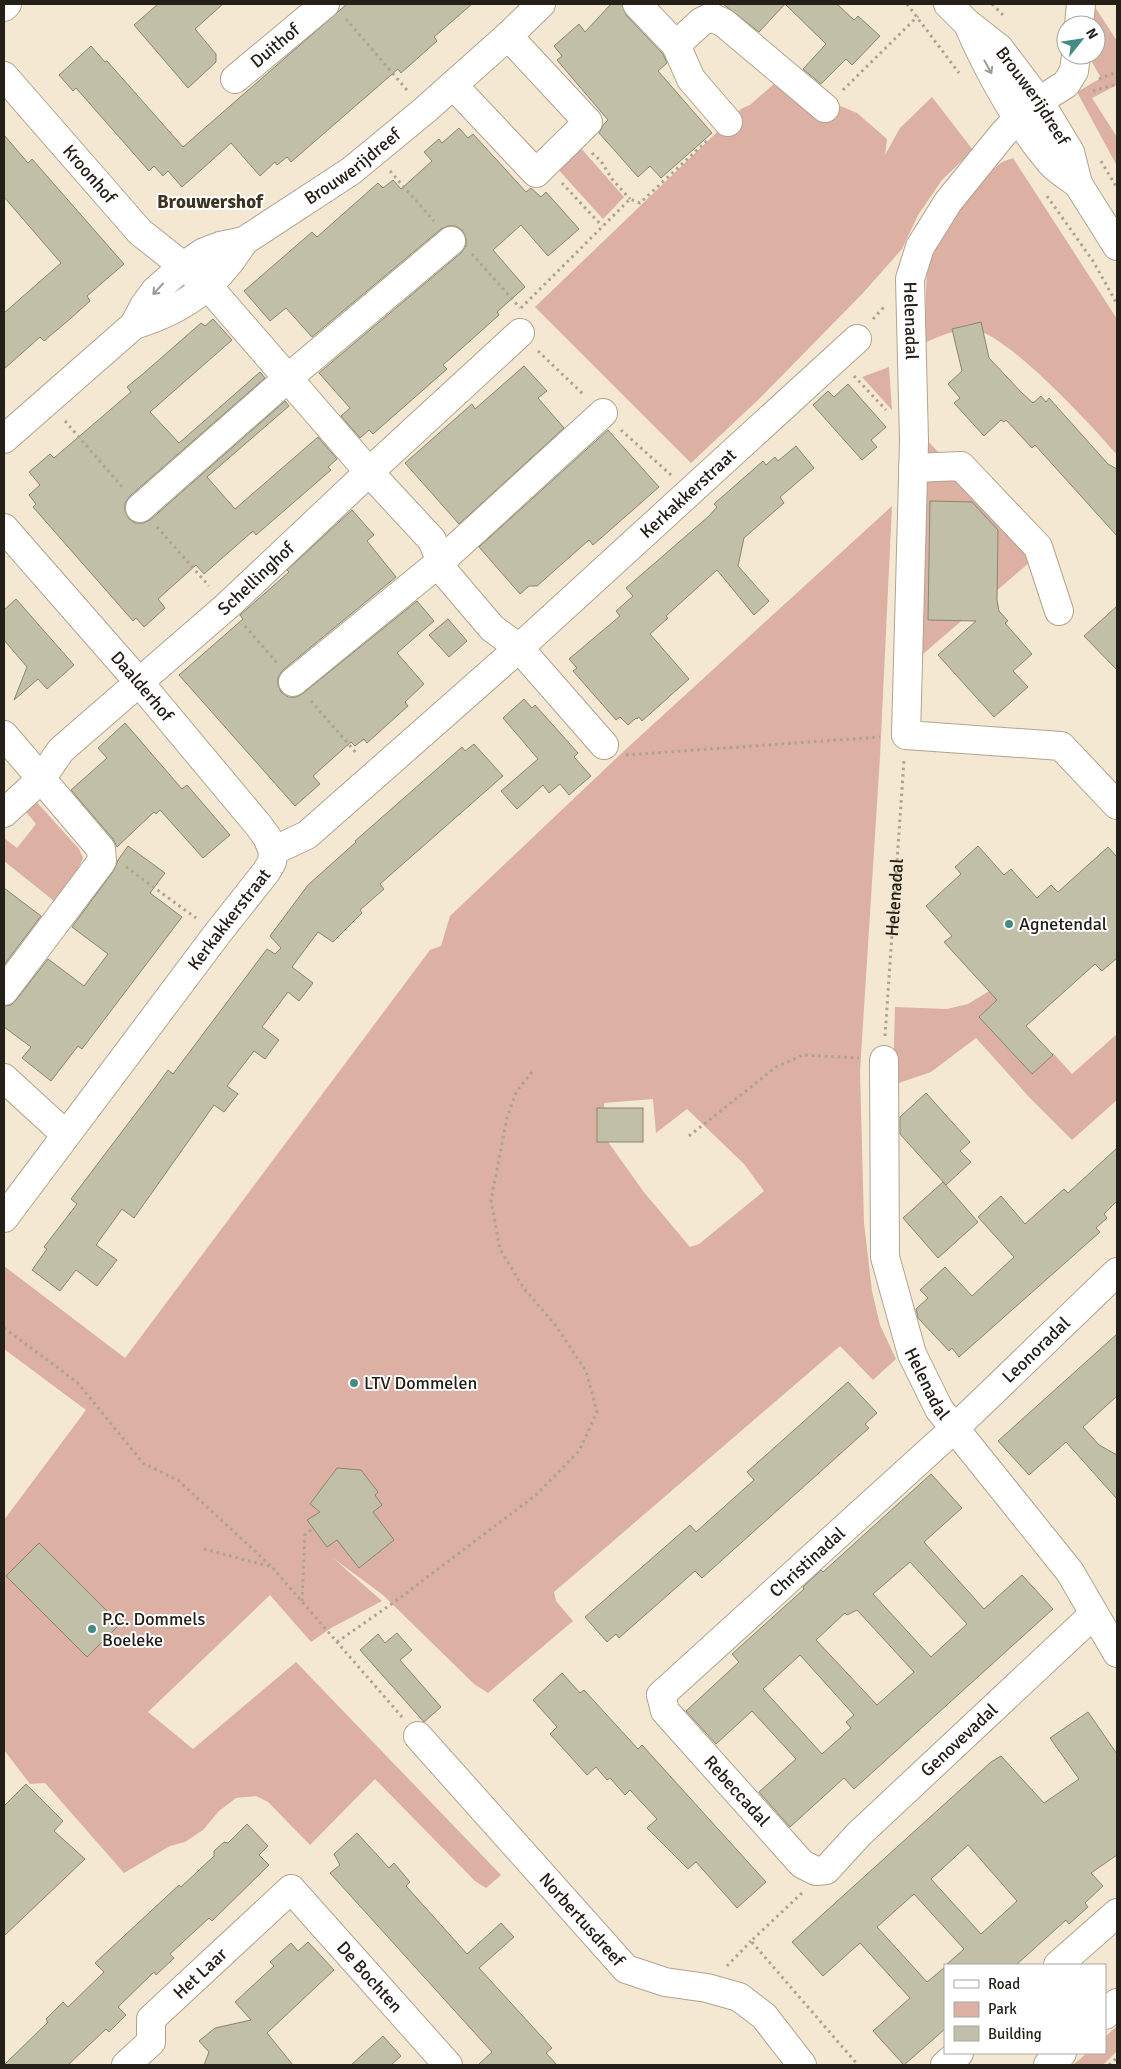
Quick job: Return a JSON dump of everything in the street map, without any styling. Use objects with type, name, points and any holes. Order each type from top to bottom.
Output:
[{"type":"street","points":[[4,7],[7,4]]},
{"type":"street","name":"Brouwerijdreef","points":[[4,439],[134,325],[144,306],[156,291],[182,267],[204,252],[220,246],[244,241],[351,171],[453,85],[541,4]]},
{"type":"street","points":[[637,4],[676,46],[690,79],[728,122]]},
{"type":"street","name":"Duithof","points":[[234,79],[324,9]]},
{"type":"street","name":"Brouwerijdreef","points":[[958,13],[1003,94],[1029,109],[1052,164],[1078,184],[1117,246]]},
{"type":"street","points":[[676,46],[701,22],[711,17],[724,23],[825,108]]},
{"type":"street","points":[[453,85],[536,173],[588,122],[508,36]]},
{"type":"street","name":"Helenadal","points":[[906,736],[914,441],[910,279],[920,247],[948,202],[1003,134],[1029,109],[1066,84],[1074,71],[1075,65]]},
{"type":"street","name":"Kroonhof","points":[[4,76],[140,232],[207,285]]},
{"type":"street","name":"Brouwerijdreef","points":[[134,325],[159,318],[177,308],[223,272],[244,241]]},
{"type":"street","points":[[140,508],[288,378],[451,241]]},
{"type":"street","points":[[207,285],[369,472],[432,540],[446,574],[492,628],[519,648],[614,750]]},
{"type":"street","name":"Schellinghof","points":[[4,813],[41,779],[60,750],[227,606],[520,333]]},
{"type":"street","name":"Kerkakkerstraat","points":[[4,1218],[65,1134],[266,872],[272,862],[272,851],[307,835],[519,648],[857,339]]},
{"type":"street","points":[[294,682],[440,562],[602,413]]},
{"type":"street","points":[[913,468],[961,466],[1038,547],[1058,611]]},
{"type":"street","name":"Daalderhof","points":[[4,528],[138,682],[259,826],[267,837],[272,851]]},
{"type":"street","points":[[4,735],[102,849],[102,861],[4,990]]},
{"type":"street","points":[[906,736],[1060,746],[1117,805]]},
{"type":"street","name":"Helenadal","points":[[884,1060],[885,1257],[912,1354],[939,1409],[1070,1572],[1094,1614],[1116,1644]]},
{"type":"street","points":[[4,1078],[65,1134]]},
{"type":"street","name":"Leonoradal","points":[[955,1428],[1117,1272]]},
{"type":"street","name":"Christinadal","points":[[661,1695],[955,1428]]},
{"type":"street","name":"Genovevadal","points":[[826,1870],[859,1834],[1094,1614]]},
{"type":"street","name":"Rebeccadal","points":[[661,1695],[665,1711],[802,1864],[816,1871],[826,1870]]},
{"type":"street","name":"Norbertusdreef","points":[[418,1736],[626,1969],[665,1982],[707,1988],[739,1997],[764,2016],[802,2065]]},
{"type":"street","name":"Het Laar","points":[[126,2065],[151,2042],[151,2019],[291,1890]]},
{"type":"street","name":"De Bochten","points":[[291,1890],[448,2065]]},
{"type":"street","points":[[1059,1964],[1117,1913]]},
{"type":"street","points":[[1106,2013],[1117,2003]]},
{"type":"street","points":[[945,2065],[958,2054]]},
{"type":"street","points":[[1048,2065],[1061,2054]]},
{"type":"path","points":[[324,9],[424,110]]},
{"type":"path","points":[[825,108],[918,16]]},
{"type":"path","points":[[574,135],[601,161],[612,179],[630,199],[640,203],[728,122]]},
{"type":"path","points":[[544,164],[602,226]]},
{"type":"path","points":[[630,199],[520,308],[520,333],[602,413],[689,491]]},
{"type":"path","points":[[837,357],[914,441]]},
{"type":"path","points":[[614,750],[906,736]]},
{"type":"path","name":"Helenadal","points":[[884,1060],[906,736]]},
{"type":"path","points":[[102,849],[217,934]]},
{"type":"path","points":[[688,1136],[776,1067],[803,1055],[884,1060]]},
{"type":"path","points":[[337,1642],[393,1603],[536,1495],[580,1451],[597,1412],[586,1371],[556,1326],[523,1287],[500,1249],[490,1200],[507,1118],[516,1092],[532,1072]]},
{"type":"path","points":[[4,1328],[77,1382],[143,1463],[179,1481],[272,1567],[418,1736]]},
{"type":"path","points":[[302,1602],[305,1535],[312,1529]]},
{"type":"path","points":[[204,1548],[272,1567]]},
{"type":"path","points":[[826,1870],[751,1941],[858,2065]]},
{"type":"path","points":[[1109,2065],[1117,2058]]},
{"type":"green space","points":[[1093,4],[1100,15],[1089,15]]},
{"type":"green space","points":[[1106,24],[1117,41],[1117,85],[1092,98],[1117,137],[1117,166],[1077,92],[1101,78],[1094,65],[1106,65]]},
{"type":"green space","points":[[776,82],[824,93],[838,105],[857,113],[887,139],[885,155],[900,128],[932,97],[973,150],[942,180],[918,215],[902,249],[863,293],[759,399],[691,463],[535,307],[741,109],[750,105]]},
{"type":"green space","points":[[579,146],[624,197],[603,219],[556,167]]},
{"type":"green space","points":[[1013,158],[1117,319],[1117,455],[1090,425],[1028,364],[989,335],[975,330],[961,330],[924,343],[927,266],[950,217],[974,186],[1002,162]]},
{"type":"green space","points":[[889,367],[892,410],[862,377]]},
{"type":"green space","points":[[922,435],[1037,556],[916,660]]},
{"type":"green space","points":[[892,506],[880,757],[860,1071],[864,1223],[872,1291],[880,1325],[896,1359],[873,1380],[840,1346],[554,1592],[556,1601],[573,1621],[488,1693],[474,1684],[383,1595],[333,1558],[382,1601],[331,1628],[311,1642],[270,1595],[148,1712],[193,1749],[296,1662],[501,1875],[486,1888],[475,1881],[375,1779],[310,1845],[268,1802],[256,1796],[236,1798],[219,1811],[203,1830],[185,1842],[170,1846],[124,1873],[45,1783],[30,1784],[4,1750],[4,1520],[86,1410],[4,1349],[4,1266],[125,1358],[430,950],[441,946],[450,916],[625,750]],"holes":[[[653,1099],[656,1133],[687,1109],[744,1164],[764,1191],[699,1244],[690,1247],[643,1191],[606,1139],[604,1103]]]},
{"type":"green space","points":[[33,798],[79,849],[83,858],[77,871],[54,901],[4,861],[4,838],[17,848],[36,824],[23,808]]},
{"type":"green space","points":[[991,990],[1005,1000],[1032,1073],[1053,1053],[1072,1074],[1117,1034],[1117,1100],[1072,1140],[1028,1096],[976,1038],[931,1072],[893,1085],[895,1007],[947,1009],[968,1004]]},
{"type":"green space","points":[[1117,2026],[1117,2051],[1103,2065],[1073,2065],[1086,2054],[1106,2054],[1106,2036]]},
{"type":"building","points":[[158,4],[223,4],[195,29],[216,54],[216,62],[188,88],[134,25]]},
{"type":"building","points":[[347,4],[472,4],[434,37],[437,41],[401,73],[398,69],[291,162],[287,157],[277,165],[275,162],[260,176],[231,143],[182,187],[168,171],[163,176],[154,166],[149,171],[76,88],[73,91],[59,75],[91,46],[105,62],[107,61],[183,147]]},
{"type":"building","points":[[611,4],[622,4],[626,15],[663,54],[667,63],[658,71],[712,133],[661,178],[650,166],[638,177],[599,133],[608,120],[557,60],[562,56],[554,46],[579,24],[585,32]]},
{"type":"building","points":[[723,4],[785,4],[759,32]]},
{"type":"building","points":[[785,4],[837,4],[854,20],[858,16],[880,36],[852,65],[846,59],[821,84],[803,69],[826,44]]},
{"type":"building","points":[[459,128],[468,138],[473,134],[526,192],[531,188],[541,197],[546,192],[579,229],[548,256],[521,225],[493,250],[525,287],[497,312],[499,315],[443,365],[447,369],[373,434],[369,430],[360,438],[341,416],[350,408],[319,373],[461,253],[466,246],[463,231],[456,226],[448,226],[441,229],[312,337],[286,308],[270,321],[244,291],[312,232],[317,237],[378,183],[383,188],[393,180],[401,189],[432,161],[424,152],[439,139],[442,143]]},
{"type":"building","points":[[4,135],[28,163],[32,159],[124,264],[87,296],[90,301],[70,319],[44,341],[40,337],[4,369],[4,313],[61,263],[4,197]]},
{"type":"building","points":[[213,319],[232,340],[150,412],[179,443],[260,372],[265,378],[130,496],[125,503],[125,511],[129,519],[135,523],[143,523],[150,520],[285,401],[289,406],[207,477],[235,509],[318,437],[337,459],[328,467],[331,470],[256,535],[253,531],[204,574],[196,565],[158,599],[165,608],[144,627],[136,618],[133,621],[33,507],[36,504],[29,495],[40,485],[29,472],[50,454],[54,458],[131,392],[127,387],[201,323],[205,326]]},
{"type":"building","points":[[981,322],[989,358],[1033,403],[1041,396],[1046,402],[1049,398],[1108,464],[1117,469],[1117,536],[1035,445],[1032,448],[1006,420],[1004,422],[1001,420],[984,436],[954,403],[960,398],[948,384],[962,371],[952,329]]},
{"type":"building","points":[[524,366],[547,391],[538,398],[564,428],[459,524],[405,463],[472,404],[475,409]]},
{"type":"building","points":[[848,384],[886,427],[871,440],[877,447],[862,460],[813,405],[828,391],[834,397]]},
{"type":"building","points":[[608,430],[659,487],[593,545],[589,540],[537,586],[529,586],[520,594],[479,547]]},
{"type":"building","points":[[796,446],[814,468],[780,497],[784,503],[744,538],[738,566],[769,601],[754,615],[717,570],[666,616],[668,618],[650,634],[689,679],[642,721],[639,717],[628,725],[620,717],[616,720],[573,671],[577,668],[569,659],[620,616],[616,611],[633,596],[626,588],[709,516],[717,507],[714,504],[763,461],[766,465],[775,457],[778,461]]},
{"type":"building","points":[[930,501],[972,502],[998,530],[997,600],[999,611],[1008,621],[1005,623],[1032,654],[1013,671],[1028,687],[994,717],[938,655],[976,621],[928,620]]},
{"type":"building","points":[[352,510],[374,535],[367,541],[396,577],[283,670],[278,677],[278,685],[281,692],[288,697],[296,697],[302,694],[417,601],[434,621],[397,653],[424,684],[405,702],[408,706],[367,743],[364,739],[355,746],[351,742],[313,776],[320,784],[295,806],[179,675],[243,619],[240,615],[289,572],[287,570]]},
{"type":"building","points":[[16,599],[74,665],[47,689],[38,679],[14,700],[27,667],[4,640],[4,610]]},
{"type":"building","points":[[1117,606],[1117,670],[1084,636]]},
{"type":"building","points":[[448,619],[467,641],[449,657],[429,635]]},
{"type":"building","points":[[524,699],[532,708],[535,705],[578,753],[574,757],[591,776],[569,795],[560,784],[549,793],[543,785],[517,809],[501,791],[538,759],[503,718]]},
{"type":"building","points":[[125,723],[182,789],[187,785],[230,835],[203,858],[160,810],[156,814],[154,812],[117,847],[113,839],[71,790],[107,758],[98,748]]},
{"type":"building","points":[[474,744],[503,776],[380,884],[384,889],[360,910],[362,913],[333,942],[318,932],[292,967],[313,983],[299,1001],[288,992],[262,1027],[279,1040],[265,1059],[254,1051],[227,1086],[238,1094],[224,1112],[214,1105],[134,1218],[122,1209],[96,1245],[117,1260],[97,1286],[76,1270],[60,1291],[32,1270],[47,1249],[44,1247],[77,1204],[71,1199],[168,1070],[173,1074],[267,949],[275,954],[281,948],[270,936],[308,885],[462,747],[465,751]]},
{"type":"building","points":[[128,846],[165,873],[150,893],[182,917],[82,1049],[78,1046],[51,1081],[22,1058],[31,1047],[4,1027],[4,1006],[11,1005],[16,1000],[48,959],[84,986],[108,954],[72,927],[114,870],[118,860]]},
{"type":"building","points":[[978,846],[1004,875],[1011,869],[1037,898],[1051,885],[1058,892],[1108,847],[1117,857],[1117,958],[1102,971],[1095,964],[1026,1026],[1053,1055],[1032,1074],[979,1017],[997,1000],[944,942],[952,936],[926,906],[961,874],[955,867]]},
{"type":"building","points":[[4,888],[41,916],[4,965]]},
{"type":"building","points":[[926,1093],[970,1142],[960,1151],[971,1162],[946,1185],[900,1134],[900,1117]]},
{"type":"building","points":[[597,1108],[643,1108],[643,1142],[597,1142]]},
{"type":"building","points":[[1117,1148],[1117,1201],[1104,1214],[1107,1218],[1096,1228],[1100,1232],[959,1357],[952,1348],[949,1351],[918,1318],[916,1309],[928,1298],[920,1290],[945,1267],[972,1296],[1014,1257],[978,1217],[1001,1196],[1025,1224],[1064,1189],[1068,1193]]},
{"type":"building","points":[[943,1182],[978,1222],[938,1258],[903,1218]]},
{"type":"building","points":[[1117,1334],[1117,1396],[1083,1427],[1099,1445],[1117,1455],[1117,1499],[1066,1442],[1029,1475],[998,1441]]},
{"type":"building","points":[[848,1382],[877,1413],[865,1424],[869,1428],[702,1578],[695,1571],[619,1638],[616,1634],[607,1642],[585,1617],[690,1525],[696,1532],[754,1480],[747,1472]]},
{"type":"building","points":[[337,1468],[361,1470],[378,1492],[375,1495],[382,1505],[373,1512],[394,1540],[359,1568],[337,1540],[327,1547],[307,1520],[320,1512],[310,1504]]},
{"type":"building","points":[[931,1474],[962,1508],[924,1542],[984,1609],[1022,1575],[1053,1609],[854,1789],[844,1778],[790,1827],[759,1792],[796,1759],[752,1711],[716,1744],[686,1711],[739,1662],[732,1654],[804,1589],[803,1587],[821,1570],[823,1572]],"holes":[[[910,1562],[967,1624],[931,1657],[873,1594]],[[857,1610],[914,1672],[877,1705],[816,1640],[845,1613],[847,1615]],[[800,1655],[854,1715],[846,1722],[851,1728],[822,1754],[763,1689]]]},
{"type":"building","points":[[39,1543],[120,1624],[87,1657],[6,1576]]},
{"type":"building","points":[[397,1633],[412,1650],[400,1660],[441,1707],[424,1722],[360,1650],[378,1634],[385,1643]]},
{"type":"building","points":[[562,1673],[580,1693],[584,1690],[638,1749],[642,1745],[766,1882],[737,1908],[696,1862],[688,1869],[647,1828],[657,1819],[630,1790],[625,1795],[610,1778],[607,1780],[596,1767],[587,1775],[550,1734],[557,1727],[533,1700]]},
{"type":"building","points":[[1088,1712],[1117,1754],[1117,1855],[1091,1873],[1103,1886],[1085,1903],[1088,1907],[1069,1924],[1066,1920],[1017,1964],[947,1964],[964,1949],[914,1894],[877,1927],[927,1982],[944,1968],[944,2030],[904,2065],[873,2031],[910,1998],[860,1943],[823,1976],[792,1942],[991,1762],[1001,1756],[1044,1803],[1079,1779],[1050,1738]],"holes":[[[968,1845],[1017,1901],[981,1934],[931,1879]]]},
{"type":"building","points":[[26,1784],[63,1821],[54,1831],[85,1859],[4,1936],[4,1806]]},
{"type":"building","points":[[247,1824],[268,1846],[259,1855],[269,1865],[212,1921],[209,1918],[170,1954],[174,1958],[156,1975],[154,1972],[118,2007],[126,2015],[109,2032],[106,2029],[68,2065],[4,2065],[48,2022],[46,2019],[63,2002],[68,2007],[104,1972],[95,1963],[179,1885],[181,1887],[214,1856],[214,1851],[224,1842],[228,1843]]},
{"type":"building","points":[[357,1833],[389,1868],[394,1863],[410,1882],[406,1886],[467,1954],[501,1923],[514,1937],[479,1968],[552,2048],[546,2053],[557,2065],[478,2065],[492,2052],[330,1873],[340,1865],[334,1854]]},
{"type":"building","points":[[308,1942],[334,1970],[267,2033],[293,2065],[204,2065],[209,2052],[199,2041],[215,2028],[251,2020],[235,2002],[274,1966],[270,1962],[291,1943],[298,1951]]},
{"type":"building","points":[[383,2036],[401,2056],[391,2065],[351,2065]]},
{"type":"place","name":"Agnetendal","points":[[1009,924]]},
{"type":"place","name":"LTV Dommelen","points":[[354,1383]]},
{"type":"place","name":"P.C. Dommels Boeleke","points":[[92,1629]]},
{"type":"district","name":"Brouwershof","points":[[210,202]]}]
